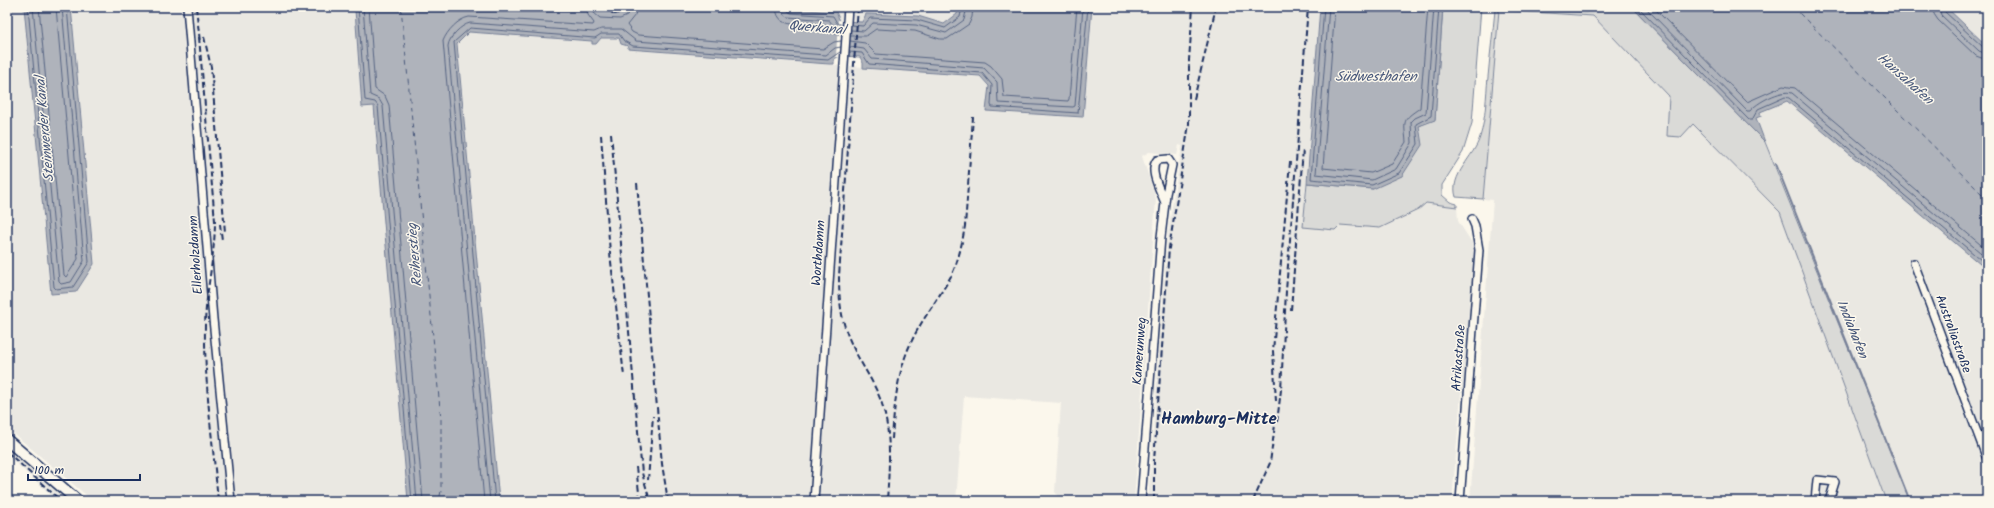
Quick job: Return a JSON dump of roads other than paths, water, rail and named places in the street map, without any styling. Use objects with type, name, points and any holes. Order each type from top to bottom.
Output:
[{"type":"street","name":"Ellerholzdamm","points":[[187,7],[213,319],[231,501]]},
{"type":"street","name":"Worthdamm","points":[[814,501],[848,7]]},
{"type":"street","name":"Kamerunweg","points":[[1141,501],[1165,203],[1172,165],[1168,159],[1160,158],[1154,162],[1153,171],[1165,203]]},
{"type":"street","name":"Afrikastraße","points":[[1460,501],[1479,250],[1475,226],[1472,218]]},
{"type":"street","name":"Australiastraße","points":[[1914,263],[1987,459]]},
{"type":"street","points":[[7,440],[78,501]]},
{"type":"street","points":[[1815,501],[1817,480],[1835,482],[1829,501]]},
{"type":"water","name":"Steinwerder Kanal","points":[[24,7],[71,7],[94,264],[76,292],[51,294]]},
{"type":"water","points":[[353,7],[601,7],[604,10],[619,11],[623,7],[759,7],[836,12],[840,21],[862,22],[866,14],[918,16],[944,24],[957,14],[958,7],[1092,7],[1083,117],[986,111],[989,86],[980,76],[863,68],[863,63],[860,57],[840,56],[834,59],[834,64],[829,64],[628,49],[628,46],[621,44],[619,38],[601,38],[596,44],[592,44],[592,41],[469,32],[457,44],[499,501],[408,501],[374,106],[362,107],[355,10]]},
{"type":"water","name":"Südwesthafen","points":[[1320,7],[1443,7],[1435,120],[1419,126],[1422,145],[1402,176],[1373,189],[1307,183]]},
{"type":"water","name":"Hansahafen","points":[[1632,7],[1946,7],[1987,46],[1987,270],[1787,101],[1760,112],[1761,116],[1756,118],[1765,142]]},
{"type":"waterway","name":"Indiahafen","points":[[1776,164],[1910,501]]},
{"type":"railway","points":[[196,7],[200,42]]},
{"type":"railway","points":[[858,7],[839,276],[840,294],[843,321],[846,330],[876,389],[885,416],[889,440],[887,501]]},
{"type":"railway","points":[[1154,501],[1154,461],[1169,248],[1189,124],[1189,60],[1193,7]]},
{"type":"railway","points":[[1194,99],[1216,7]]},
{"type":"railway","points":[[1277,422],[1281,390],[1286,291],[1308,7]]},
{"type":"railway","points":[[199,37],[215,221],[214,247],[206,311],[205,346],[207,390],[218,501]]},
{"type":"railway","points":[[204,37],[211,67],[225,232]]},
{"type":"railway","points":[[892,439],[897,392],[905,358],[918,328],[951,276],[960,251],[965,226],[973,117]]},
{"type":"railway","points":[[611,133],[642,473],[650,501]]},
{"type":"railway","points":[[601,135],[610,253],[624,376]]},
{"type":"railway","points":[[1291,310],[1303,149]]},
{"type":"railway","points":[[1276,401],[1273,351],[1290,162]]},
{"type":"railway","points":[[637,183],[662,464],[668,501]]},
{"type":"railway","points":[[220,224],[222,240]]},
{"type":"railway","points":[[648,480],[653,416]]},
{"type":"railway","points":[[1253,501],[1270,463],[1276,417]]},
{"type":"railway","points":[[7,452],[61,501]]},
{"type":"railway","points":[[636,467],[640,501]]},
{"type":"district","name":"Hamburg-Mitte","points":[[1219,419]]},
{"type":"water label","name":"Querkanal","points":[[817,28]]},
{"type":"water label","name":"Reiherstieg","points":[[415,255]]}]
